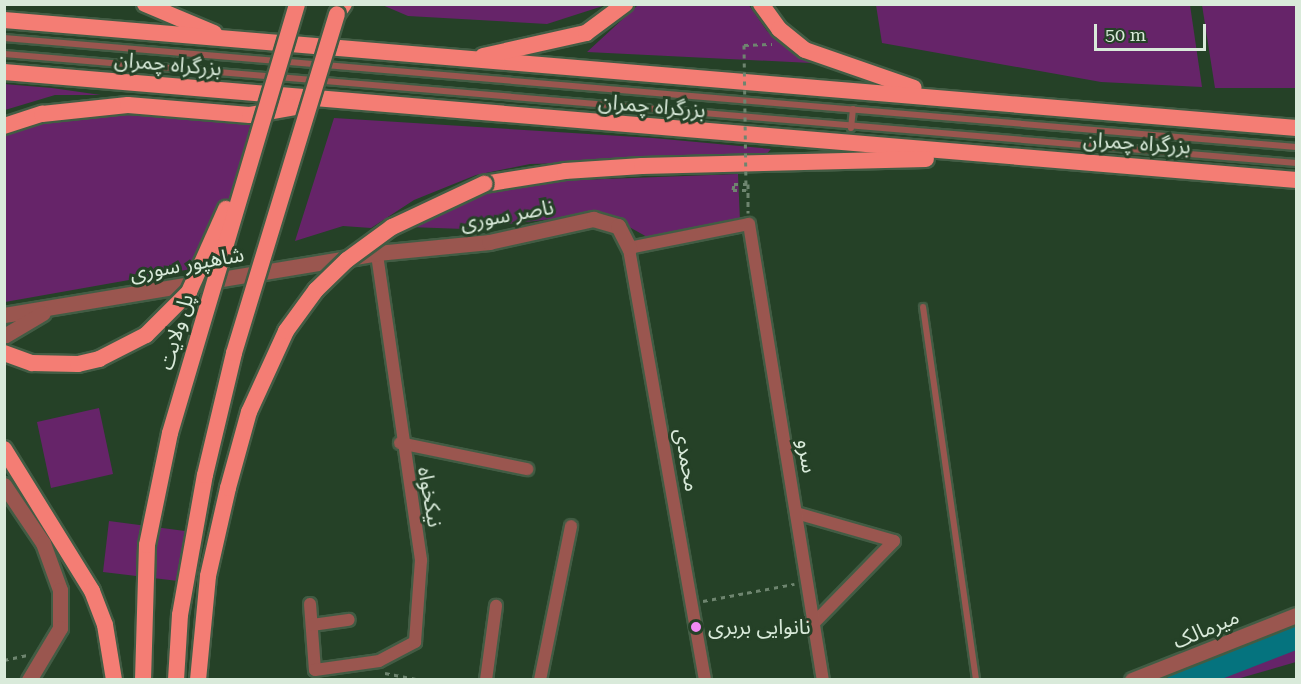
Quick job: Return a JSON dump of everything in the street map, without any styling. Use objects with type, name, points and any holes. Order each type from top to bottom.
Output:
[{"type":"highway","points":[[145,4],[231,40]]},
{"type":"highway","name":"پل ولایت","points":[[143,680],[147,545],[168,444],[295,4]]},
{"type":"highway","points":[[462,60],[586,33],[626,4]]},
{"type":"highway","points":[[761,4],[779,29],[805,50],[937,96]]},
{"type":"highway","points":[[176,680],[180,615],[226,387],[340,8]]},
{"type":"highway","name":"بزرگراه چمران","points":[[4,20],[462,60],[937,96],[1296,128]]},
{"type":"highway","name":"بزرگراه چمران","points":[[4,72],[962,154],[1296,180]]},
{"type":"highway","points":[[4,126],[42,114],[128,105],[250,115],[328,101]]},
{"type":"highway","points":[[4,353],[32,363],[78,363],[99,359],[146,335],[189,292],[252,151]]},
{"type":"highway","points":[[198,680],[208,576],[228,488],[249,412],[286,331],[316,290],[347,260],[436,202],[484,184],[565,171],[908,160],[962,154]]},
{"type":"highway","points":[[4,449],[92,591],[105,625],[114,680]]},
{"type":"street","name":"ناصر سوری","points":[[376,253],[489,242],[602,218],[618,226],[629,248]]},
{"type":"street","name":"سرو","points":[[749,224],[823,680]]},
{"type":"street","points":[[629,248],[749,224]]},
{"type":"street","name":"محمدی","points":[[629,248],[705,680]]},
{"type":"street","name":"شاهپور سوری","points":[[4,315],[376,253]]},
{"type":"street","name":"نیکخواه","points":[[312,625],[315,670],[379,661],[415,642],[421,599],[421,560],[400,443],[376,253]]},
{"type":"street","points":[[4,336],[49,309]]},
{"type":"street","points":[[400,443],[527,469]]},
{"type":"street","points":[[4,485],[43,543],[60,590],[60,628],[29,680]]},
{"type":"street","points":[[796,513],[894,541],[814,623]]},
{"type":"street","points":[[540,680],[571,526]]},
{"type":"street","points":[[310,604],[312,625],[349,620]]},
{"type":"street","points":[[486,680],[496,606]]},
{"type":"street","name":"میرمالک","points":[[1131,680],[1296,615]]},
{"type":"lane","points":[[4,38],[1296,147]]},
{"type":"lane","points":[[4,54],[851,128],[1296,164]]},
{"type":"lane","points":[[851,128],[853,109]]},
{"type":"lane","points":[[923,307],[976,680]]},
{"type":"path","points":[[749,224],[748,184],[734,184],[733,190],[746,190],[744,45],[769,44]]},
{"type":"path","points":[[693,603],[807,582]]},
{"type":"path","points":[[4,660],[26,655],[39,662]]},
{"type":"path","points":[[379,661],[383,672],[422,680]]},
{"type":"shaded area","points":[[380,4],[606,5],[547,24],[408,16]]},
{"type":"shaded area","points":[[748,4],[767,31],[811,63],[587,52],[638,5]]},
{"type":"shaded area","points":[[876,5],[1190,5],[1202,87],[1101,82],[882,43]]},
{"type":"shaded area","points":[[1202,5],[1296,5],[1296,88],[1215,88]]},
{"type":"shaded area","points":[[4,84],[101,95],[55,95],[5,110]]},
{"type":"shaded area","points":[[90,110],[252,118],[234,192],[208,266],[5,302],[5,132]]},
{"type":"shaded area","points":[[334,118],[653,138],[771,149],[763,158],[530,164],[476,175],[414,200],[371,228],[343,226],[295,241]]},
{"type":"shaded area","points":[[738,174],[740,222],[649,238],[604,213],[464,229],[409,227],[493,189],[552,181]]},
{"type":"shaded area","points":[[99,408],[113,474],[51,488],[37,422]]},
{"type":"shaded area","points":[[109,521],[185,531],[178,581],[103,572]]},
{"type":"shaded area","points":[[1296,645],[1296,662],[1237,679],[1200,679]]},
{"type":"waterway","points":[[1180,680],[1296,635]]},
{"type":"place","name":"نانوایی بربری","points":[[696,627]]}]
